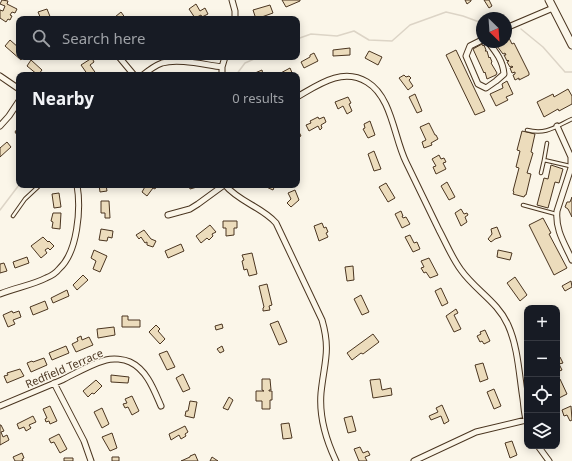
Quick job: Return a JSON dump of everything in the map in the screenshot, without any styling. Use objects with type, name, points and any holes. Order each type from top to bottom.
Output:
[{"type":"street","points":[[232,0],[235,16]]},
{"type":"street","points":[[549,0],[572,45]]},
{"type":"street","points":[[512,25],[553,8]]},
{"type":"street","points":[[476,43],[470,46],[466,56],[478,84],[486,88],[504,74],[503,66],[493,48]]},
{"type":"street","points":[[122,60],[132,72]]},
{"type":"street","points":[[222,72],[224,60]]},
{"type":"street","points":[[147,72],[154,66],[168,62],[222,67]]},
{"type":"street","points":[[0,76],[16,87]]},
{"type":"street","points":[[300,95],[328,80],[342,76],[350,76],[360,78],[367,82],[375,88],[381,96],[390,116],[404,158],[453,258],[468,280],[498,309],[508,325],[516,350],[525,413]]},
{"type":"street","points":[[0,126],[16,106]]},
{"type":"street","points":[[557,126],[571,157],[571,166],[557,214],[558,229],[572,260]]},
{"type":"street","points":[[566,184],[572,186]]},
{"type":"street","points":[[0,294],[45,279],[60,269],[68,257],[76,233],[79,214],[79,196],[77,188]]},
{"type":"street","points":[[168,215],[190,209],[220,188]]},
{"type":"street","points":[[227,188],[235,196],[264,212],[276,224],[322,320],[326,334],[327,348],[321,394],[321,408],[325,435],[336,461]]},
{"type":"street","name":"Redfield Terrace","points":[[0,406],[108,359],[118,359],[129,361],[140,368],[147,378],[161,406]]},
{"type":"street","points":[[54,383],[84,442],[91,461]]},
{"type":"street","points":[[414,461],[476,432],[524,421]]},
{"type":"street","points":[[540,449],[549,461]]},
{"type":"lane","points":[[526,130],[541,132],[550,130],[572,119]]},
{"type":"lane","points":[[541,173],[548,143]]},
{"type":"lane","points":[[544,160],[571,166]]},
{"type":"lane","points":[[13,216],[25,199],[37,188]]},
{"type":"lane","points":[[523,205],[557,214]]},
{"type":"building","points":[[2,0],[8,1],[7,4],[17,9],[15,13],[12,12],[10,15],[12,16],[10,20],[8,19],[6,22],[0,18],[0,10],[3,11],[5,6],[0,4]]},
{"type":"building","points":[[282,0],[300,0],[300,1],[286,7]]},
{"type":"building","points":[[465,0],[471,0],[471,1],[467,4]]},
{"type":"building","points":[[484,0],[489,0],[492,6],[489,8]]},
{"type":"building","points":[[196,4],[200,11],[205,8],[208,14],[204,16],[194,16],[189,9]]},
{"type":"building","points":[[270,5],[273,13],[264,16],[255,16],[253,10]]},
{"type":"building","points":[[47,9],[50,16],[40,16],[38,12]]},
{"type":"building","points":[[121,12],[124,16],[116,16]]},
{"type":"building","points":[[10,40],[16,45],[16,56],[5,46]]},
{"type":"building","points":[[514,43],[529,75],[519,80],[519,78],[515,80],[513,75],[515,72],[512,73],[510,68],[513,67],[510,67],[507,62],[509,61],[507,61],[504,55],[506,55],[505,53],[503,54],[498,48],[512,48],[512,44]]},
{"type":"building","points":[[476,47],[485,48],[485,51],[487,51],[492,62],[491,63],[497,73],[496,75],[487,79],[473,49]]},
{"type":"building","points":[[350,48],[350,55],[333,56],[333,50]]},
{"type":"building","points":[[456,50],[485,111],[475,115],[446,55]]},
{"type":"building","points":[[369,51],[382,57],[378,65],[365,58]]},
{"type":"building","points":[[314,53],[318,61],[304,68],[301,62]]},
{"type":"building","points":[[31,60],[42,70],[40,72],[34,72],[27,66]]},
{"type":"building","points":[[89,60],[93,60],[94,62],[90,65],[95,72],[86,72],[81,65]]},
{"type":"building","points":[[290,68],[292,72],[283,72]]},
{"type":"building","points":[[404,75],[411,78],[409,80],[413,86],[408,90],[399,78]]},
{"type":"building","points":[[507,81],[513,94],[506,97],[508,100],[496,106],[490,94],[503,88],[502,84]]},
{"type":"building","points":[[568,89],[572,96],[572,104],[559,111],[558,109],[544,117],[537,102],[553,94],[554,97]]},
{"type":"building","points":[[415,94],[422,111],[417,113],[409,97]]},
{"type":"building","points":[[348,97],[351,103],[349,104],[352,111],[347,114],[343,106],[338,109],[335,102]]},
{"type":"building","points":[[318,117],[319,119],[324,117],[326,122],[321,125],[322,128],[320,130],[318,126],[309,131],[306,125]]},
{"type":"building","points":[[370,121],[375,135],[368,138],[363,129],[365,128],[364,124]]},
{"type":"building","points":[[429,123],[438,139],[431,143],[432,145],[424,148],[422,142],[426,140],[420,127]]},
{"type":"building","points":[[522,131],[535,134],[531,152],[533,153],[527,173],[531,174],[526,195],[524,197],[513,194],[519,168],[516,167],[520,151],[517,150]]},
{"type":"building","points":[[7,142],[11,147],[0,157],[0,148]]},
{"type":"building","points":[[374,151],[381,169],[374,171],[368,154]]},
{"type":"building","points":[[439,155],[441,159],[444,158],[446,162],[443,163],[446,169],[436,174],[433,167],[436,166],[432,159]]},
{"type":"building","points":[[551,165],[563,169],[559,183],[555,182],[548,208],[537,205],[544,178],[548,179]]},
{"type":"building","points":[[447,182],[455,197],[449,200],[441,186]]},
{"type":"building","points":[[386,183],[395,198],[388,202],[379,187]]},
{"type":"building","points":[[99,188],[106,188],[107,191],[100,192]]},
{"type":"building","points":[[144,188],[153,188],[147,196],[142,192]]},
{"type":"building","points":[[295,190],[299,200],[291,207],[287,203],[291,199],[288,193]]},
{"type":"building","points":[[59,193],[61,207],[54,208],[52,194]]},
{"type":"building","points":[[572,197],[572,217],[568,209],[565,207],[567,202],[570,202]]},
{"type":"building","points":[[101,201],[109,201],[110,218],[105,218],[105,213],[101,213]]},
{"type":"building","points":[[461,209],[464,214],[467,213],[468,215],[465,217],[467,222],[461,226],[455,213]]},
{"type":"building","points":[[401,211],[403,218],[406,217],[410,224],[402,228],[395,214]]},
{"type":"building","points":[[53,213],[61,213],[60,229],[52,228],[53,222],[51,221]]},
{"type":"building","points":[[543,218],[551,233],[549,234],[567,268],[554,275],[529,225]]},
{"type":"building","points":[[223,221],[237,221],[237,228],[234,228],[234,235],[226,236],[226,228],[223,228]]},
{"type":"building","points":[[322,223],[324,228],[326,227],[328,237],[319,241],[314,226]]},
{"type":"building","points":[[210,225],[216,232],[212,234],[213,236],[209,240],[207,238],[201,243],[196,236]]},
{"type":"building","points":[[497,227],[501,237],[491,242],[488,239],[492,234],[491,229]]},
{"type":"building","points":[[101,229],[113,231],[112,238],[108,237],[107,241],[99,240]]},
{"type":"building","points":[[144,230],[151,239],[156,241],[153,247],[147,245],[147,242],[145,243],[141,237],[139,239],[136,235]]},
{"type":"building","points":[[410,235],[414,243],[417,242],[420,249],[413,252],[405,237]]},
{"type":"building","points":[[43,237],[54,246],[50,250],[48,248],[45,250],[47,253],[41,258],[31,246]]},
{"type":"building","points":[[181,244],[184,251],[168,258],[165,251]]},
{"type":"building","points":[[94,250],[107,256],[100,272],[93,269],[96,261],[91,258]]},
{"type":"building","points":[[498,250],[512,253],[510,260],[497,257]]},
{"type":"building","points":[[252,253],[257,274],[249,276],[247,269],[244,270],[242,261],[244,260],[242,255]]},
{"type":"building","points":[[27,257],[29,263],[15,268],[13,262]]},
{"type":"building","points":[[429,258],[438,275],[430,278],[421,268],[424,267],[421,261]]},
{"type":"building","points":[[4,263],[7,271],[0,273],[0,264]]},
{"type":"building","points":[[353,266],[354,280],[347,281],[345,267]]},
{"type":"building","points":[[83,275],[88,280],[77,290],[73,285]]},
{"type":"building","points":[[515,277],[527,295],[520,301],[507,283]]},
{"type":"building","points":[[571,281],[572,287],[565,291],[562,286]]},
{"type":"building","points":[[267,284],[272,305],[269,306],[270,310],[263,311],[264,307],[259,286]]},
{"type":"building","points":[[441,288],[448,303],[442,306],[435,291]]},
{"type":"building","points":[[67,290],[69,296],[53,303],[51,298]]},
{"type":"building","points":[[361,295],[369,312],[362,315],[354,299]]},
{"type":"building","points":[[45,301],[48,309],[33,315],[30,307]]},
{"type":"building","points":[[456,309],[458,313],[454,315],[461,329],[454,332],[446,316]]},
{"type":"building","points":[[12,311],[13,313],[19,311],[21,317],[13,320],[15,324],[8,327],[3,315]]},
{"type":"building","points":[[122,316],[128,316],[128,320],[140,320],[140,327],[122,327]]},
{"type":"building","points":[[278,321],[287,342],[279,345],[270,324]]},
{"type":"building","points":[[222,324],[223,328],[216,330],[215,326]]},
{"type":"building","points":[[156,325],[160,329],[158,331],[165,339],[160,344],[149,332]]},
{"type":"building","points":[[114,327],[115,335],[98,338],[97,329]]},
{"type":"building","points":[[485,330],[490,341],[484,344],[482,341],[480,342],[477,336],[481,334],[480,332]]},
{"type":"building","points":[[373,334],[379,342],[352,360],[347,353]]},
{"type":"building","points":[[81,336],[82,340],[89,337],[93,345],[76,352],[72,344],[78,341],[77,338]]},
{"type":"building","points":[[66,346],[69,353],[52,360],[49,353]]},
{"type":"building","points":[[222,346],[224,351],[220,353],[217,349]]},
{"type":"building","points":[[167,351],[175,367],[167,370],[159,354]]},
{"type":"building","points":[[560,357],[563,363],[560,364]]},
{"type":"building","points":[[44,358],[47,365],[31,372],[27,363]]},
{"type":"building","points":[[483,363],[488,379],[480,382],[475,365]]},
{"type":"building","points":[[20,369],[24,376],[7,383],[4,376],[8,375],[7,373]]},
{"type":"building","points":[[183,374],[190,389],[183,392],[176,378]]},
{"type":"building","points":[[111,375],[129,377],[128,383],[111,382]]},
{"type":"building","points":[[262,379],[270,379],[271,390],[269,391],[272,391],[272,400],[270,400],[270,409],[262,409],[262,401],[256,401],[256,391],[264,391],[262,390]]},
{"type":"building","points":[[380,379],[382,390],[391,388],[392,395],[373,398],[370,380]]},
{"type":"building","points":[[560,379],[567,394],[560,398]]},
{"type":"building","points":[[96,380],[102,386],[94,394],[92,393],[88,397],[83,391]]},
{"type":"building","points":[[494,389],[501,406],[494,409],[487,392]]},
{"type":"building","points":[[132,396],[139,411],[132,415],[128,407],[125,408],[123,404],[127,403],[125,399]]},
{"type":"building","points":[[229,397],[233,400],[228,410],[223,408]]},
{"type":"building","points":[[190,401],[197,402],[194,418],[185,416],[186,411],[188,411]]},
{"type":"building","points":[[442,405],[449,421],[444,424],[441,416],[431,420],[429,416],[438,412],[436,408]]},
{"type":"building","points":[[50,406],[57,421],[50,424],[49,421],[46,422],[45,419],[47,418],[43,409]]},
{"type":"building","points":[[571,406],[572,420],[570,421],[567,415],[564,416],[562,410]]},
{"type":"building","points":[[102,408],[109,424],[102,428],[94,412]]},
{"type":"building","points":[[33,416],[36,422],[29,425],[31,428],[26,431],[24,427],[19,429],[17,424]]},
{"type":"building","points":[[352,416],[356,431],[348,433],[344,418]]},
{"type":"building","points":[[289,423],[292,438],[283,439],[281,424]]},
{"type":"building","points":[[0,425],[4,431],[1,432],[3,437],[7,435],[9,440],[0,445]]},
{"type":"building","points":[[185,426],[188,432],[185,434],[186,436],[181,439],[179,435],[171,440],[169,434]]},
{"type":"building","points":[[112,433],[117,448],[110,451],[102,437]]},
{"type":"building","points":[[59,434],[67,449],[60,453],[54,442],[51,443],[49,439]]},
{"type":"building","points":[[512,441],[517,455],[510,458],[505,443]]},
{"type":"building","points":[[360,447],[363,453],[368,451],[370,455],[365,457],[367,461],[359,461],[354,449]]},
{"type":"building","points":[[22,453],[24,458],[22,459],[23,461],[15,461],[13,457]]},
{"type":"building","points":[[195,454],[198,461],[181,461],[190,456]]},
{"type":"building","points":[[112,457],[119,457],[119,461],[112,461]]},
{"type":"building","points":[[212,457],[218,461],[210,461]]},
{"type":"building","points":[[64,458],[73,458],[73,461],[64,461]]},
{"type":"waterway","points":[[300,38],[311,34],[337,36],[354,31],[369,40],[392,41],[410,25],[446,12],[476,21]]},
{"type":"waterway","points":[[521,29],[543,47],[565,72],[572,72]]},
{"type":"waterway","points":[[238,72],[245,63],[252,60]]},
{"type":"waterway","points":[[0,210],[17,188]]}]
